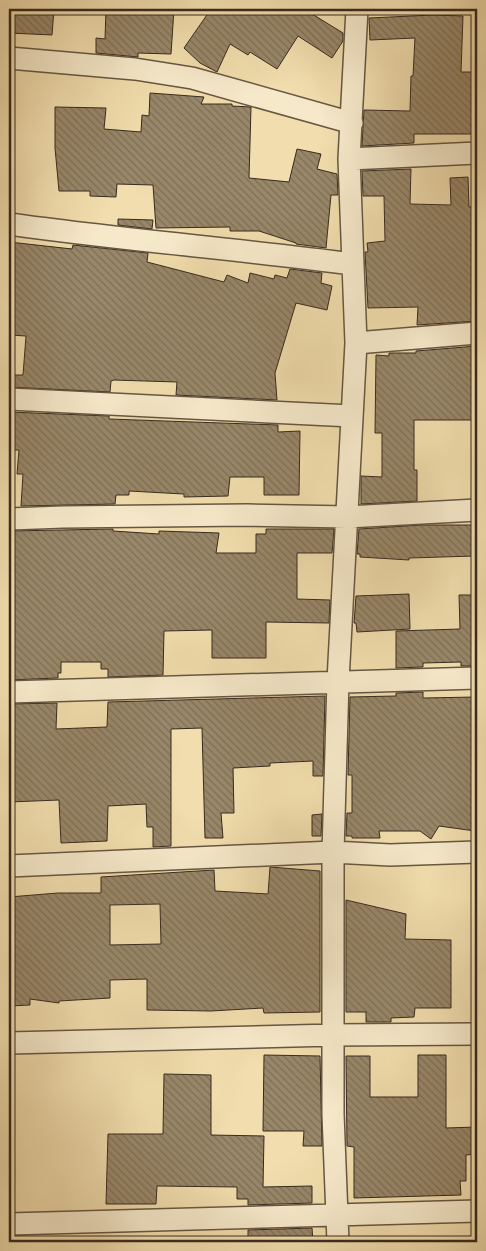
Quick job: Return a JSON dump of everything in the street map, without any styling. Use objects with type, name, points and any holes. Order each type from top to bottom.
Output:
[{"type":"street","points":[[338,1242],[333,1034],[333,852],[338,680],[356,343],[349,159],[357,9]]},
{"type":"street","points":[[9,58],[135,69],[192,78],[352,123]]},
{"type":"street","points":[[349,159],[477,153]]},
{"type":"street","points":[[9,224],[155,243],[239,250],[352,264]]},
{"type":"street","points":[[356,343],[477,333]]},
{"type":"street","points":[[9,399],[352,416]]},
{"type":"street","points":[[9,520],[63,516],[247,515],[347,517],[477,510]]},
{"type":"street","points":[[9,692],[338,680],[477,678]]},
{"type":"street","points":[[9,866],[333,852],[390,855],[477,852]]},
{"type":"street","points":[[9,1044],[333,1034],[477,1034]]},
{"type":"street","points":[[9,1224],[477,1211]]},
{"type":"building","points":[[9,9],[54,9],[52,35],[9,33]]},
{"type":"building","points":[[106,9],[174,9],[171,54],[138,53],[138,57],[96,53],[96,38],[105,39]]},
{"type":"building","points":[[211,9],[304,9],[343,33],[343,41],[332,58],[298,36],[277,69],[250,52],[248,55],[230,44],[217,72],[200,63],[184,48]]},
{"type":"building","points":[[433,15],[463,16],[461,72],[477,72],[477,134],[414,134],[414,143],[362,146],[364,110],[410,111],[411,76],[413,76],[415,38],[370,40],[369,18]]},
{"type":"building","points":[[150,93],[204,97],[201,104],[232,104],[232,106],[251,107],[249,178],[289,182],[297,149],[321,154],[317,169],[337,174],[338,195],[331,195],[326,248],[296,244],[259,231],[230,231],[230,227],[156,228],[153,185],[117,184],[116,197],[90,196],[90,191],[59,191],[55,148],[55,107],[106,108],[104,129],[141,132],[142,115],[149,116]]},
{"type":"building","points":[[411,169],[410,204],[451,205],[450,178],[468,177],[469,207],[477,207],[477,321],[417,325],[418,307],[368,308],[365,252],[368,252],[367,243],[385,241],[384,196],[363,196],[362,171]]},
{"type":"building","points":[[118,219],[153,220],[152,229],[118,225]]},
{"type":"building","points":[[9,242],[72,249],[73,245],[148,253],[147,262],[224,282],[227,275],[248,283],[250,273],[274,279],[275,275],[287,278],[290,269],[322,273],[321,283],[332,286],[327,310],[296,303],[275,373],[277,400],[176,395],[177,382],[114,380],[111,381],[110,392],[9,387],[9,375],[23,375],[26,336],[9,335]]},
{"type":"building","points":[[477,346],[477,420],[414,420],[414,470],[417,470],[417,501],[361,504],[361,476],[382,477],[382,433],[375,433],[376,355],[389,356],[389,353],[416,353],[416,351]]},
{"type":"building","points":[[9,412],[109,416],[109,419],[278,425],[278,432],[300,431],[299,495],[264,495],[264,477],[230,477],[228,496],[184,497],[184,494],[129,491],[129,495],[116,495],[115,504],[21,506],[23,474],[17,474],[19,450],[9,450]]},
{"type":"building","points":[[422,525],[474,525],[475,556],[409,558],[409,560],[360,557],[360,554],[357,554],[359,529]]},
{"type":"building","points":[[113,529],[113,531],[159,534],[159,531],[219,533],[216,553],[256,553],[256,534],[266,534],[266,529],[334,529],[332,553],[297,553],[297,599],[330,600],[329,623],[266,622],[266,658],[212,658],[212,630],[164,631],[163,675],[108,677],[108,669],[101,669],[101,662],[61,662],[61,673],[58,673],[58,678],[9,680],[9,531]]},
{"type":"building","points":[[409,594],[410,629],[357,632],[356,623],[354,623],[356,596]]},
{"type":"building","points":[[459,595],[477,595],[477,666],[461,666],[461,662],[423,663],[423,667],[396,668],[396,631],[460,629]]},
{"type":"building","points":[[423,692],[423,698],[476,697],[477,820],[475,831],[439,826],[431,839],[420,831],[379,831],[380,838],[352,838],[352,836],[346,836],[347,813],[352,813],[352,775],[348,775],[350,697],[396,696],[396,693]]},
{"type":"building","points":[[325,696],[323,776],[313,776],[313,761],[270,763],[270,766],[233,768],[234,813],[221,813],[223,838],[205,838],[202,728],[171,729],[171,846],[153,847],[153,827],[147,827],[146,804],[108,806],[107,841],[61,843],[59,800],[9,802],[9,704],[57,703],[56,729],[107,727],[108,702]]},
{"type":"building","points":[[322,814],[321,836],[312,836],[312,815]]},
{"type":"building","points":[[270,867],[320,871],[320,1012],[264,1013],[263,1008],[211,1011],[147,1010],[147,979],[110,980],[110,998],[59,1001],[59,1003],[30,999],[30,1005],[9,1006],[9,897],[58,893],[101,893],[101,877],[214,870],[215,891],[268,894]],"holes":[[[160,904],[161,944],[110,945],[110,905]]]},
{"type":"building","points":[[346,900],[406,914],[405,939],[451,940],[451,1008],[415,1008],[414,1017],[391,1018],[391,1022],[366,1022],[366,1012],[346,1012]]},
{"type":"building","points":[[264,1055],[320,1056],[322,1146],[303,1146],[304,1131],[263,1131]]},
{"type":"building","points":[[418,1055],[446,1055],[446,1128],[477,1127],[477,1154],[466,1155],[466,1181],[460,1181],[461,1195],[354,1198],[354,1147],[347,1146],[346,1056],[370,1056],[370,1097],[418,1097]]},
{"type":"building","points":[[164,1074],[211,1075],[211,1135],[264,1136],[263,1187],[312,1186],[312,1203],[248,1205],[248,1199],[237,1199],[237,1187],[157,1186],[156,1204],[106,1204],[108,1134],[163,1134]]},
{"type":"building","points":[[312,1228],[313,1242],[248,1242],[248,1230]]}]
